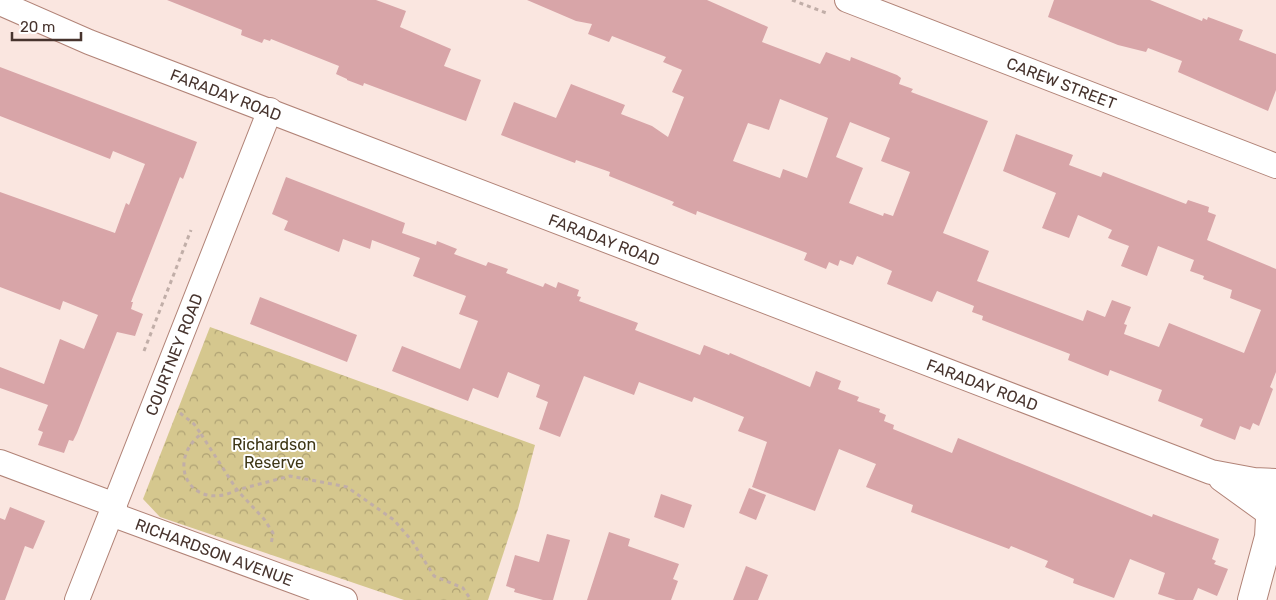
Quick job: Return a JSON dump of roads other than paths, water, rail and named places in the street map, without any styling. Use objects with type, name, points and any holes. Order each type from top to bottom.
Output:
[{"type":"main road","points":[[1252,600],[1269,537],[1272,519],[1270,494],[1276,486]]},
{"type":"main road","points":[[1270,600],[1276,587]]},
{"type":"street","name":"CAREW STREET","points":[[847,0],[1276,166]]},
{"type":"street","name":"FARADAY ROAD","points":[[0,3],[89,42],[1211,472],[1254,480],[1276,481]]},
{"type":"street","name":"COURTNEY ROAD","points":[[77,600],[270,110]]},
{"type":"street","name":"RICHARDSON AVENUE","points":[[0,462],[113,510],[345,600]]},
{"type":"street","name":"FARADAY ROAD","points":[[1211,472],[1246,495],[1272,519]]},
{"type":"park label","name":"Richardson Reserve","points":[[274,453]]}]
